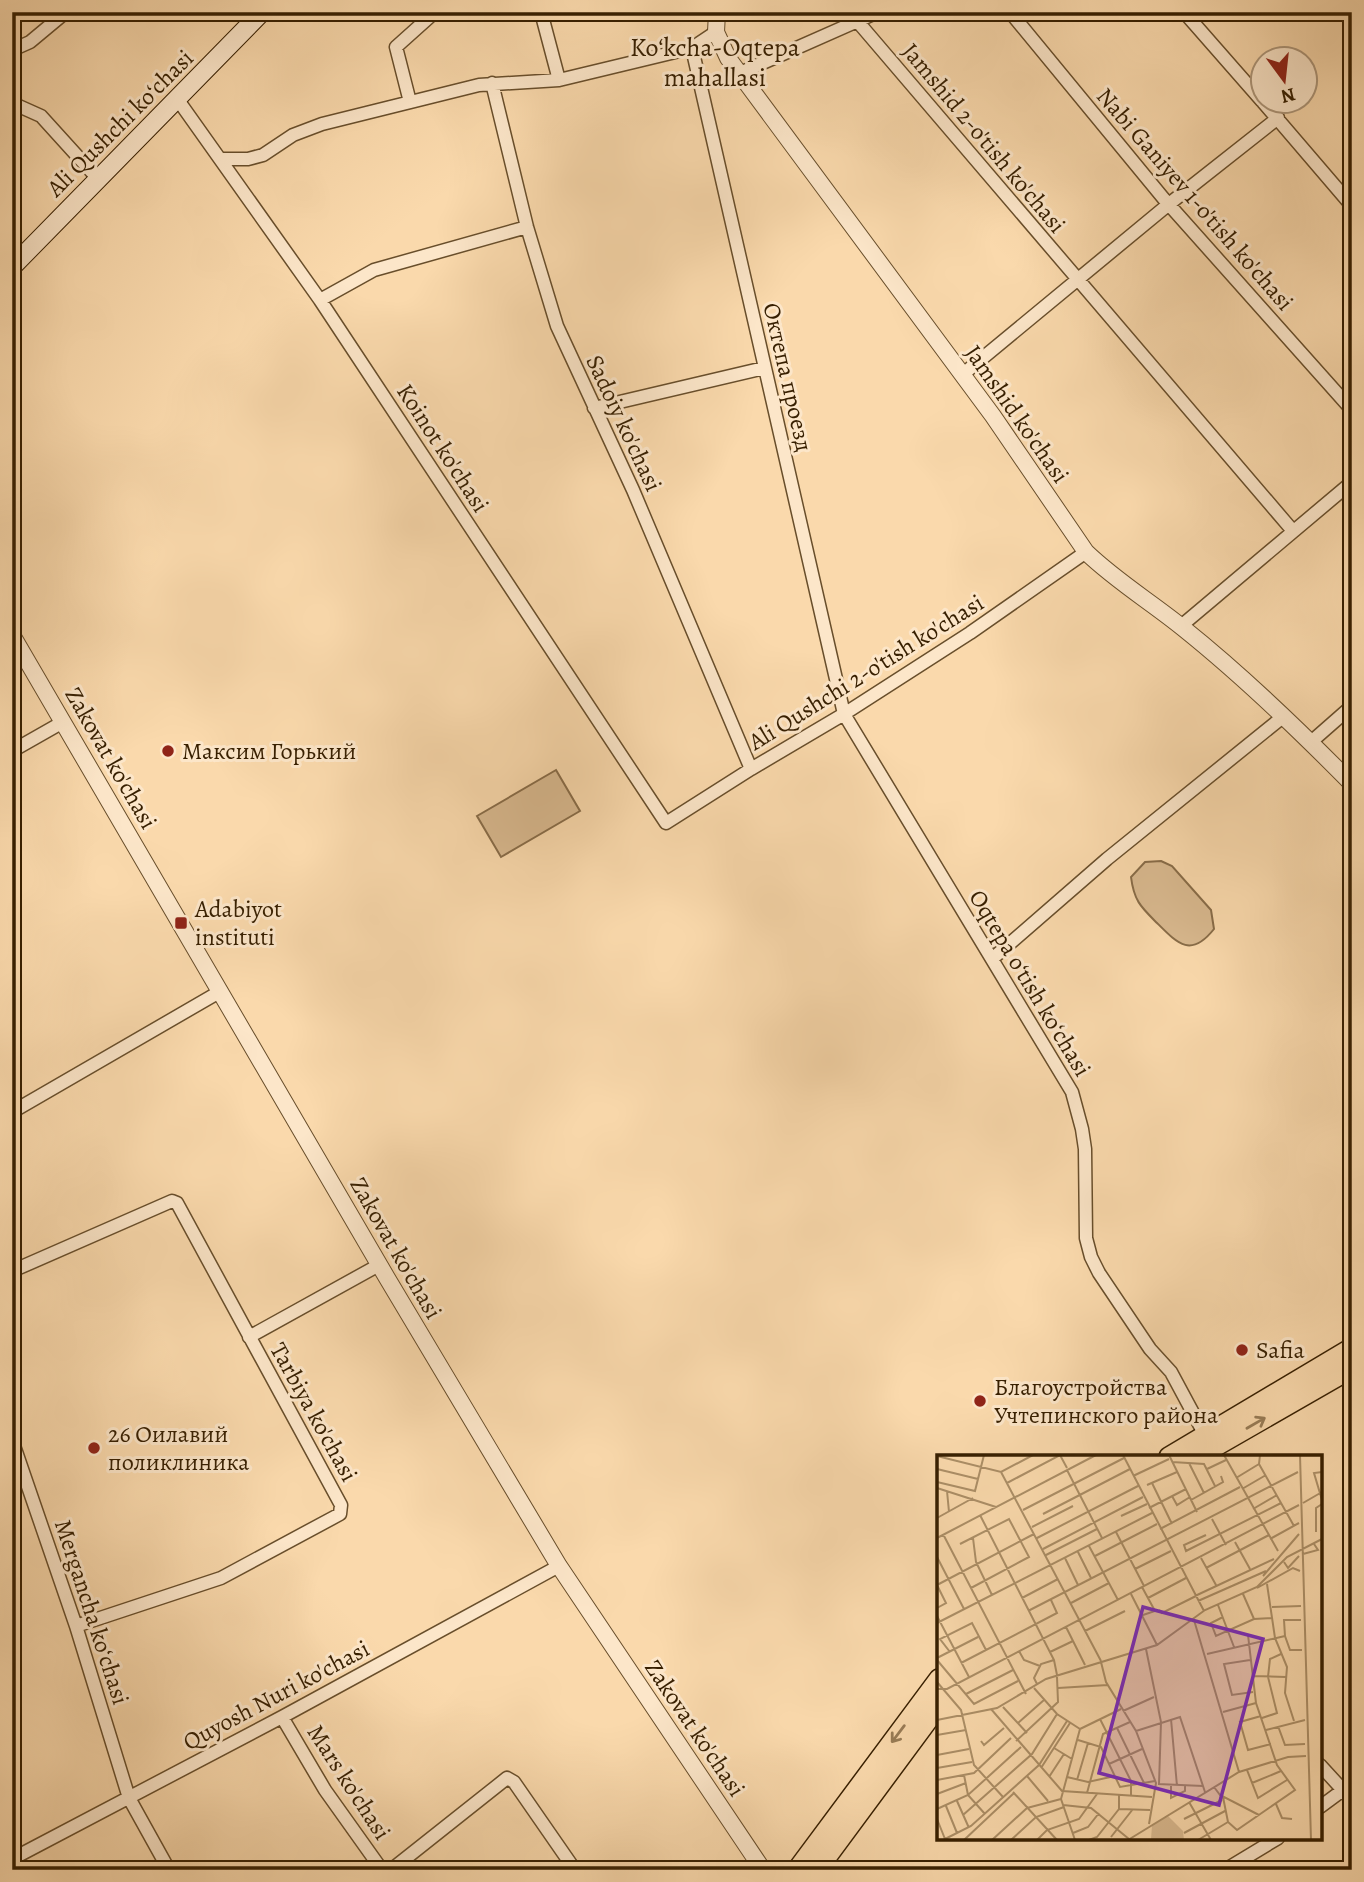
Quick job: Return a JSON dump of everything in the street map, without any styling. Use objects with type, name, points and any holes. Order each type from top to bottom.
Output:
[{"type":"main road","name":"Ali Qushchi koʻchasi","points":[[12,267],[262,12]]},
{"type":"main road","points":[[1204,1447],[1352,1348]]},
{"type":"main road","points":[[1176,1455],[1204,1447],[1352,1368]]},
{"type":"main road","points":[[797,1870],[937,1682]]},
{"type":"main road","points":[[817,1870],[937,1709]]},
{"type":"street","points":[[12,50],[30,42],[66,12]]},
{"type":"street","points":[[410,102],[396,47],[435,12]]},
{"type":"street","points":[[541,12],[559,80]]},
{"type":"street","name":"Jamshid ko'chasi","points":[[717,12],[716,32],[728,58],[962,375],[1086,552],[1112,575],[1181,626],[1283,716],[1352,784]]},
{"type":"street","points":[[740,74],[878,12]]},
{"type":"street","name":"Nabi Ganiyev 1-o'tish ko'chasi","points":[[1010,12],[1169,204],[1352,410]]},
{"type":"street","points":[[1184,12],[1248,84]]},
{"type":"street","name":"Jamshid 2-o'tish ko'chasi","points":[[858,22],[1293,531]]},
{"type":"street","points":[[222,159],[248,159],[263,155],[293,135],[312,127],[410,102],[492,83],[559,80],[692,48],[716,32]]},
{"type":"street","name":"Октепа проезд","points":[[692,48],[844,714]]},
{"type":"street","name":"Sadoiy ko'chasi","points":[[492,83],[527,227],[556,326],[633,491],[751,769]]},
{"type":"street","name":"Koinot ko'chasi","points":[[178,100],[320,300],[666,823]]},
{"type":"street","points":[[12,103],[41,116],[99,180]]},
{"type":"street","points":[[962,375],[1278,118],[1352,206]]},
{"type":"street","points":[[320,300],[374,270],[527,227]]},
{"type":"street","points":[[594,408],[764,368]]},
{"type":"street","points":[[1181,626],[1352,482]]},
{"type":"street","name":"Ali Qushchi 2-o'tish ko'chasi","points":[[666,823],[970,633],[1086,552]]},
{"type":"street","name":"Zakovat ko'chasi","points":[[12,635],[379,1265],[558,1566],[763,1870]]},
{"type":"street","points":[[1311,742],[1352,706]]},
{"type":"street","name":"Oqtepa oʻtish koʻchasi","points":[[844,714],[1072,1092],[1085,1149],[1087,1238],[1091,1257],[1150,1349],[1171,1373],[1204,1447]]},
{"type":"street","points":[[992,958],[1107,859],[1283,716]]},
{"type":"street","points":[[12,751],[63,722]]},
{"type":"street","points":[[12,1112],[221,991]]},
{"type":"street","name":"Tarbiya ko'chasi","points":[[12,1271],[172,1201],[182,1209],[341,1505],[340,1514],[220,1578],[76,1626]]},
{"type":"street","name":"Tarbiya ko'chasi","points":[[249,1336],[379,1265]]},
{"type":"street","name":"Mergancha koʻchasi","points":[[12,1440],[16,1459],[76,1626],[129,1798],[169,1870]]},
{"type":"street","name":"Quyosh Nuri ko'chasi","points":[[12,1859],[282,1717],[558,1566]]},
{"type":"street","name":"Mars ko'chasi","points":[[282,1717],[325,1790],[382,1870]]},
{"type":"street","points":[[1322,1767],[1347,1795],[1322,1806]]},
{"type":"street","name":"Mars ko'chasi","points":[[391,1870],[507,1778],[514,1782],[575,1870]]},
{"type":"street","points":[[1225,1870],[1275,1840]]},
{"type":"street","points":[[1149,1870],[1162,1870]]},
{"type":"shaded area","points":[[556,770],[580,811],[501,857],[477,816]]},
{"type":"shaded area","points":[[1161,861],[1172,866],[1211,910],[1214,929],[1198,943],[1185,945],[1178,942],[1136,898],[1131,877],[1145,862]]},
{"type":"place","name":"Максим Горький","points":[[168,751]]},
{"type":"place","name":"Adabiyot instituti","points":[[181,923]]},
{"type":"place","name":"Safia","points":[[1242,1350]]},
{"type":"place","name":"Благоустройства Учтепинского района","points":[[980,1401]]},
{"type":"place","name":"26 Оилавий поликлиника","points":[[94,1448]]},
{"type":"district","name":"Koʻkcha-Oqtepa mahallasi","points":[[715,62]]}]
